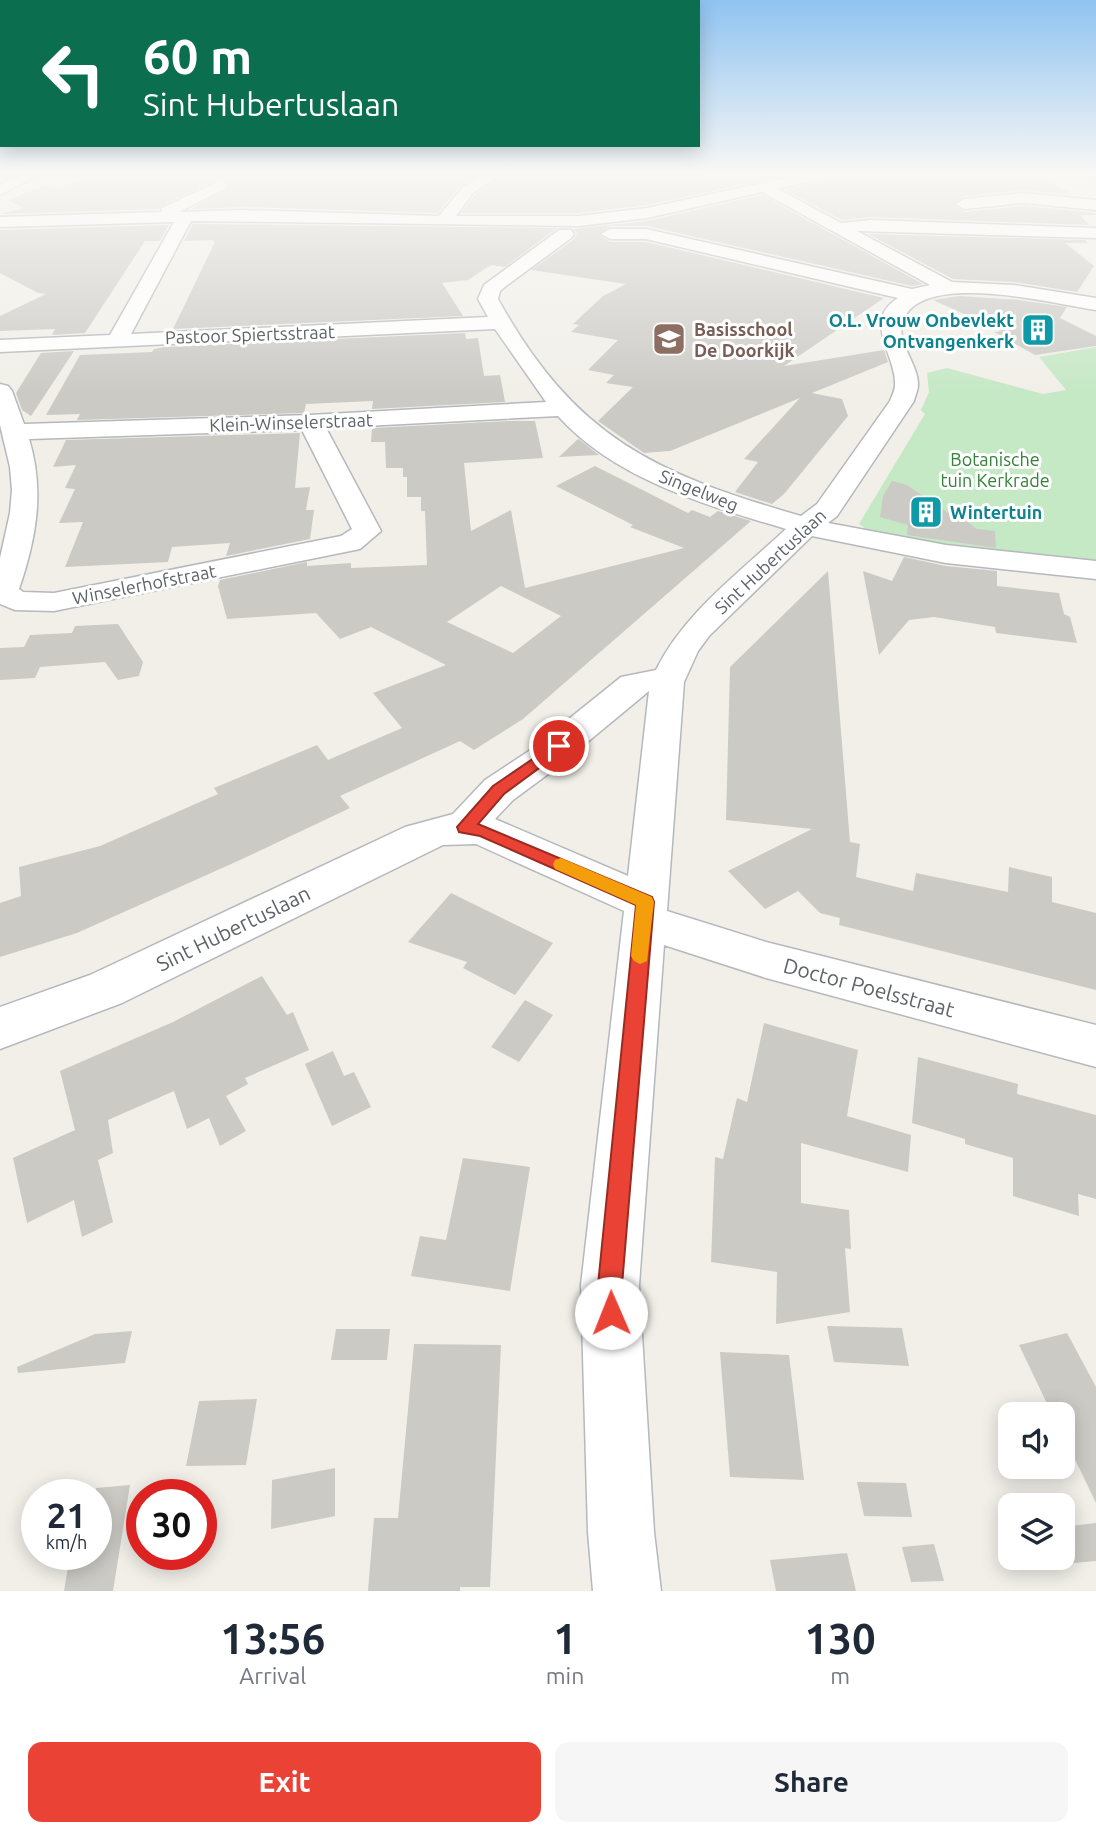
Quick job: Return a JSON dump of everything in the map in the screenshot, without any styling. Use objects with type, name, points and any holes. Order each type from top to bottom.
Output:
[{"type":"street","points":[[118,339],[169,246]]},
{"type":"street","name":"Singelweg","points":[[542,246],[491,289],[488,299],[500,323],[565,408],[586,430],[633,462],[674,482],[736,506],[806,526],[980,558],[1096,570]]},
{"type":"street","points":[[699,246],[916,296],[949,288],[995,287],[1096,304]]},
{"type":"street","points":[[871,246],[949,288]]},
{"type":"street","name":"Sint Hubertuslaan","points":[[0,1028],[106,989],[419,837],[442,829],[465,827],[483,830],[645,911],[667,682],[682,650],[698,629],[806,526],[827,510],[902,401],[906,384],[891,337],[891,318],[916,296]]},
{"type":"street","name":"Pastoor Spiertsstraat","points":[[0,346],[500,323]]},
{"type":"street","name":"Winselerhofstraat","points":[[0,391],[16,432],[25,468],[25,512],[18,555],[3,591],[15,601],[54,602],[350,543],[367,531],[310,422]]},
{"type":"street","name":"Klein-Winselerstraat","points":[[16,432],[310,422],[565,408]]},
{"type":"street","points":[[465,827],[499,790],[542,760],[633,685],[649,680],[667,682]]},
{"type":"street","points":[[627,1591],[621,1532],[610,1285],[645,911]]},
{"type":"street","name":"Doctor Poelsstraat","points":[[645,911],[766,960],[1096,1046]]},
{"type":"green space","name":"Botanische tuin Kerkrade","points":[[1096,347],[1096,564],[1023,558],[877,536],[859,524],[925,414],[921,410],[929,392],[927,373],[947,368],[1043,394],[1066,390],[1039,357]]},
{"type":"building","points":[[0,246],[142,246],[85,333],[52,335],[55,329],[0,331],[0,316],[46,294],[38,293],[0,273]]},
{"type":"building","points":[[213,246],[533,246],[505,267],[491,265],[468,280],[442,283],[463,316],[173,329]]},
{"type":"building","points":[[564,246],[664,246],[884,298],[784,366],[884,350],[888,362],[812,393],[842,399],[848,416],[784,494],[772,504],[735,492],[758,462],[744,459],[800,398],[670,451],[644,453],[598,421],[633,387],[606,383],[614,375],[588,370],[618,340],[571,332],[579,325],[573,324],[603,296],[626,284],[531,270]]},
{"type":"building","points":[[736,246],[855,246],[923,284],[912,286]]},
{"type":"building","points":[[891,246],[1069,246],[1094,266],[1077,292],[1014,282],[953,279]]},
{"type":"building","name":"O.L. Vrouw Onbevlekt Ontvangenkerk","points":[[959,296],[1020,300],[1067,307],[1060,318],[1096,336],[1096,346],[1035,355],[994,332],[1001,331],[933,300]]},
{"type":"building","points":[[465,333],[466,339],[478,338],[484,376],[500,375],[505,402],[372,409],[373,401],[306,404],[304,413],[77,420],[80,414],[46,415],[80,355],[152,352],[165,347]]},
{"type":"building","points":[[74,351],[31,416],[22,410],[16,393],[41,353]]},
{"type":"building","points":[[535,421],[543,458],[464,463],[471,531],[511,510],[525,588],[684,548],[630,527],[633,525],[556,486],[595,466],[688,513],[692,510],[710,517],[718,511],[751,521],[523,719],[474,750],[460,741],[340,796],[350,808],[240,860],[77,933],[0,957],[0,903],[21,896],[19,867],[100,846],[218,794],[214,788],[317,745],[328,760],[402,728],[373,693],[446,665],[371,627],[340,639],[316,613],[227,619],[218,586],[220,580],[307,562],[307,566],[351,563],[351,568],[427,565],[425,511],[421,511],[421,497],[407,497],[407,477],[403,477],[403,468],[386,468],[385,442],[371,442],[372,428]],"holes":[[[501,586],[561,616],[513,653],[447,622]]]},
{"type":"building","points":[[300,433],[295,488],[310,487],[306,510],[314,510],[310,539],[226,556],[230,543],[172,547],[168,562],[65,567],[83,522],[59,523],[75,489],[65,488],[76,465],[53,467],[66,440]]},
{"type":"building","points":[[580,440],[599,455],[559,457]]},
{"type":"building","name":"Wintertuin","points":[[892,481],[907,485],[960,521],[965,520],[977,529],[995,531],[996,548],[907,535],[908,525],[880,517],[883,496]]},
{"type":"building","points":[[904,557],[946,566],[997,571],[997,586],[1059,593],[1064,614],[1070,617],[1077,643],[996,633],[995,627],[934,617],[909,620],[879,655],[863,571],[892,581]]},
{"type":"building","points":[[828,571],[850,842],[860,844],[856,877],[913,891],[916,873],[1008,892],[1009,867],[1052,877],[1052,902],[1096,913],[1096,990],[839,925],[840,918],[820,913],[798,891],[765,909],[728,871],[812,829],[726,820],[730,667]]},
{"type":"building","points":[[118,624],[143,662],[139,676],[118,680],[105,662],[40,667],[35,678],[0,680],[0,648],[24,647],[30,635],[72,633],[75,626]]},
{"type":"building","points":[[451,893],[553,943],[515,995],[463,968],[467,962],[408,942]]},
{"type":"building","points":[[262,976],[287,1015],[293,1012],[309,1050],[245,1078],[248,1084],[226,1096],[246,1131],[220,1146],[209,1118],[187,1129],[174,1091],[108,1120],[113,1153],[98,1160],[113,1222],[82,1237],[74,1200],[27,1223],[13,1158],[75,1130],[60,1071],[173,1022]]},
{"type":"building","points":[[525,1000],[553,1015],[519,1062],[491,1047]]},
{"type":"building","points":[[764,1023],[858,1050],[847,1116],[911,1135],[908,1172],[801,1143],[801,1203],[849,1210],[851,1249],[845,1248],[850,1312],[776,1324],[777,1272],[711,1262],[715,1157],[723,1159],[737,1098],[747,1102]]},
{"type":"building","points":[[333,1051],[344,1076],[354,1072],[371,1107],[332,1126],[305,1064]]},
{"type":"building","points":[[918,1057],[1018,1084],[1017,1094],[1096,1115],[1096,1199],[1078,1194],[1079,1216],[1013,1196],[1013,1158],[965,1144],[965,1139],[912,1123]]},
{"type":"building","points":[[463,1158],[530,1167],[510,1291],[411,1276],[420,1236],[446,1240]]},
{"type":"building","points":[[827,1326],[902,1328],[909,1366],[834,1362]]},
{"type":"building","points":[[336,1329],[390,1329],[387,1360],[331,1360]]},
{"type":"building","points":[[132,1331],[125,1363],[18,1373],[17,1367],[95,1334]]},
{"type":"building","points":[[1067,1333],[1096,1387],[1096,1503],[1075,1459],[1075,1402],[1046,1402],[1019,1345]]},
{"type":"building","points":[[414,1344],[501,1345],[490,1587],[460,1587],[460,1591],[368,1591],[374,1518],[398,1518]]},
{"type":"building","points":[[720,1352],[789,1355],[804,1480],[730,1477]]},
{"type":"building","points":[[257,1399],[246,1465],[186,1466],[199,1401]]},
{"type":"building","points":[[335,1468],[335,1516],[271,1529],[272,1480]]},
{"type":"building","points":[[857,1482],[906,1483],[912,1517],[864,1516]]},
{"type":"building","points":[[126,1485],[126,1510],[113,1591],[64,1591],[67,1570],[112,1570],[112,1487]]},
{"type":"building","points":[[1096,1523],[1096,1561],[1075,1563],[1075,1525]]},
{"type":"building","points":[[934,1544],[944,1581],[911,1582],[902,1547]]},
{"type":"building","points":[[847,1553],[856,1591],[776,1591],[770,1560]]},
{"type":"slow traffic","points":[[561,864],[645,902],[640,956]]},
{"type":"place","name":"O.L. Vrouw Onbevlekt Ontvangenkerk","points":[[1038,330]]},
{"type":"place","name":"Basisschool De Doorkijk","points":[[669,339]]},
{"type":"place","name":"Wintertuin","points":[[926,512]]},
{"type":"route","points":[[559,746],[499,790],[465,827],[483,830],[645,902],[610,1285],[611,1313]]}]
